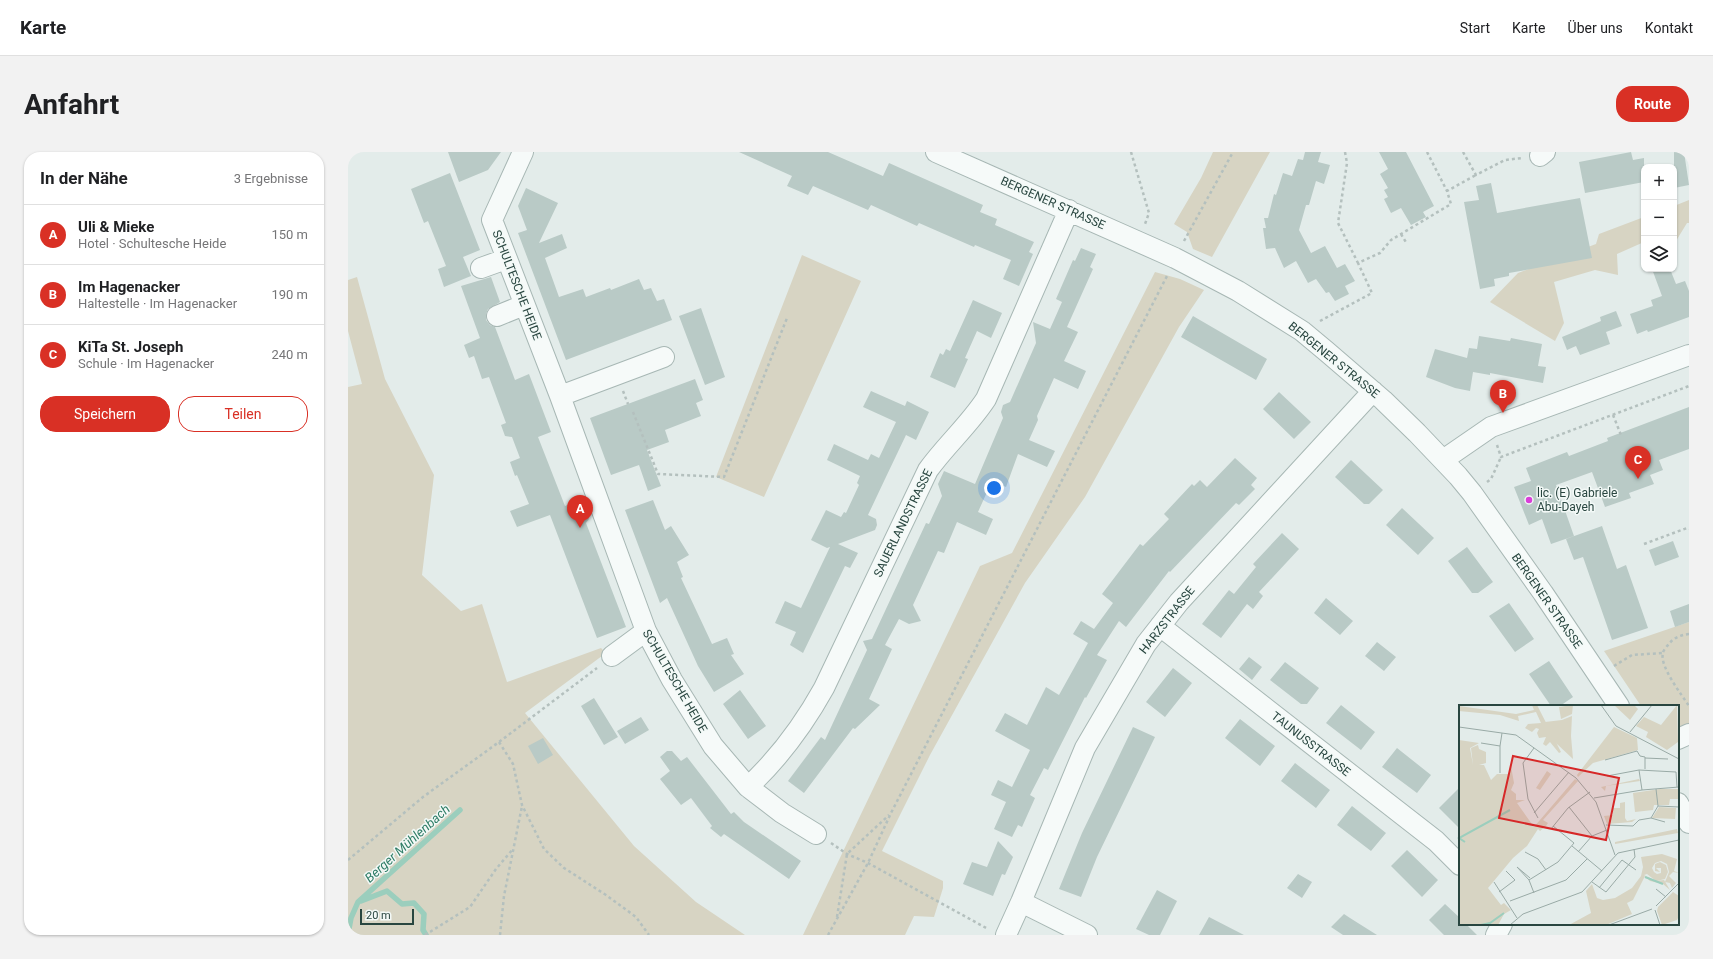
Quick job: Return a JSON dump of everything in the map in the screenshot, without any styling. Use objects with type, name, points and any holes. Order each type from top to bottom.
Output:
[{"type":"street","name":"SCHULTESCHE HEIDE","points":[[523,152],[492,220],[560,396],[646,631],[672,680],[713,746],[748,787],[782,813],[816,834]]},
{"type":"street","name":"BERGENER STRASSE","points":[[936,152],[1175,258],[1238,291],[1302,332],[1373,391],[1444,460],[1472,493],[1618,705]]},
{"type":"street","name":"SAUERLANDSTRASSE","points":[[748,787],[761,775],[810,712],[824,688],[928,470],[939,454],[973,418],[986,399],[1069,210]]},
{"type":"street","points":[[481,268],[506,259]]},
{"type":"street","points":[[497,316],[524,305]]},
{"type":"street","points":[[1444,460],[1491,427],[1689,354]]},
{"type":"street","points":[[560,396],[664,357]]},
{"type":"street","name":"HARZSTRASSE","points":[[999,933],[1021,902],[1085,748],[1146,644],[1179,602],[1373,391]]},
{"type":"street","name":"TAUNUSSTRASSE","points":[[1160,626],[1436,841],[1459,864]]},
{"type":"street","points":[[612,656],[646,631]]},
{"type":"street","points":[[1679,738],[1689,734]]},
{"type":"street","points":[[1021,902],[1087,935]]},
{"type":"street","points":[[1496,935],[1501,925]]},
{"type":"path","points":[[1131,152],[1149,213],[1139,241]]},
{"type":"path","points":[[828,935],[868,863],[891,813],[1175,258],[1233,152]]},
{"type":"path","points":[[1302,332],[1372,293],[1338,222],[1347,163],[1345,152]]},
{"type":"path","points":[[1358,263],[1380,253],[1391,240],[1451,204],[1447,191],[1426,152]]},
{"type":"path","points":[[1463,152],[1476,175]]},
{"type":"path","points":[[1447,191],[1505,160],[1543,154]]},
{"type":"path","points":[[1401,234],[1407,244]]},
{"type":"path","points":[[633,412],[658,474],[724,477],[787,318]]},
{"type":"path","points":[[1501,457],[1689,386]]},
{"type":"path","points":[[1613,415],[1621,435]]},
{"type":"path","points":[[1472,493],[1491,479],[1501,457],[1491,427]]},
{"type":"path","points":[[1644,544],[1689,529]]},
{"type":"path","points":[[1689,634],[1679,636],[1669,644],[1663,653],[1663,661],[1667,671],[1689,706]]},
{"type":"path","points":[[1599,675],[1632,655],[1663,653]]},
{"type":"path","points":[[348,859],[422,797],[499,742],[612,656]]},
{"type":"path","points":[[499,742],[513,764],[522,805],[539,840],[555,861],[621,905],[636,917],[649,935]]},
{"type":"path","points":[[500,935],[504,896],[522,805]]},
{"type":"path","points":[[837,918],[847,854],[891,813]]},
{"type":"path","points":[[425,935],[470,907],[496,869],[513,848]]},
{"type":"path","points":[[847,854],[868,863],[999,933]]},
{"type":"shaded area","points":[[1213,152],[1270,152],[1212,257],[1193,249],[1187,232],[1174,224],[1201,178]]},
{"type":"shaded area","points":[[1689,200],[1689,223],[1687,223],[1677,239],[1677,236],[1677,205]]},
{"type":"shaded area","points":[[1641,218],[1641,243],[1617,254],[1618,275],[1595,270],[1554,282],[1564,323],[1555,341],[1490,302],[1518,273],[1596,244],[1599,234]]},
{"type":"shaded area","points":[[802,255],[861,281],[764,497],[716,477]]},
{"type":"shaded area","points":[[1155,272],[1180,279],[1204,290],[1179,327],[1085,497],[1025,583],[930,755],[882,851],[943,881],[943,888],[934,917],[914,916],[905,935],[803,935],[980,566],[1012,553]]},
{"type":"shaded area","points":[[357,277],[385,379],[434,475],[422,575],[461,611],[482,604],[507,682],[601,648],[606,653],[525,713],[634,846],[696,902],[745,935],[348,935],[348,387],[362,384],[348,331],[348,280]]},
{"type":"shaded area","points":[[1689,622],[1689,725],[1679,729],[1679,705],[1640,705],[1604,651]]},
{"type":"building","points":[[448,152],[501,152],[488,170],[459,182]]},
{"type":"building","points":[[739,152],[828,152],[883,176],[889,163],[983,205],[980,212],[997,219],[995,225],[1034,242],[1029,252],[1033,254],[1019,286],[1003,279],[1011,260],[975,245],[974,247],[919,223],[917,226],[871,205],[868,210],[813,186],[808,195],[787,186],[792,176]]},
{"type":"building","points":[[1305,152],[1321,152],[1318,162],[1330,165],[1324,184],[1316,181],[1309,205],[1306,205],[1299,230],[1311,253],[1325,246],[1337,268],[1345,264],[1355,281],[1345,286],[1349,294],[1335,301],[1329,292],[1326,293],[1316,279],[1308,283],[1296,261],[1284,268],[1275,248],[1266,249],[1263,228],[1266,228],[1264,218],[1268,218],[1274,194],[1276,195],[1283,173],[1292,176],[1298,159],[1303,160]]},
{"type":"building","points":[[1379,152],[1406,152],[1434,206],[1423,212],[1426,217],[1411,225],[1401,208],[1391,213],[1384,199],[1388,197],[1384,190],[1388,188],[1380,174],[1388,169]]},
{"type":"building","points":[[1631,152],[1633,160],[1644,158],[1644,164],[1641,164],[1641,183],[1585,193],[1579,162]]},
{"type":"building","points":[[1674,152],[1684,152],[1689,185],[1677,187],[1677,164],[1674,164]]},
{"type":"building","points":[[450,173],[480,250],[463,257],[471,276],[444,287],[438,269],[446,266],[428,221],[424,223],[411,189]]},
{"type":"building","points":[[1491,183],[1497,213],[1580,198],[1592,258],[1509,273],[1509,276],[1494,279],[1495,286],[1480,289],[1464,202],[1479,200],[1476,186]]},
{"type":"building","points":[[526,188],[558,203],[539,243],[562,234],[567,248],[545,258],[559,297],[583,289],[586,297],[610,288],[611,290],[639,279],[644,290],[651,288],[657,301],[664,299],[672,320],[566,360],[518,233],[527,230],[518,206]]},
{"type":"building","points":[[1081,248],[1096,254],[1090,267],[1093,269],[1067,327],[1078,332],[1064,361],[1086,371],[1078,389],[1054,378],[1037,416],[1038,420],[1029,440],[1055,451],[1047,467],[1018,454],[1006,487],[992,481],[978,512],[993,519],[986,535],[957,522],[944,553],[938,551],[913,605],[921,621],[909,624],[899,619],[885,645],[892,649],[869,699],[880,705],[855,729],[853,728],[804,793],[788,781],[821,737],[825,740],[867,650],[863,641],[872,639],[926,523],[929,524],[942,496],[938,484],[944,471],[975,484],[1003,418],[1001,412],[1003,405],[1010,402],[1036,343],[1033,322],[1050,329],[1062,302],[1056,299],[1073,260],[1075,261]]},
{"type":"building","points":[[1653,272],[1671,272],[1676,284],[1685,281],[1689,291],[1689,317],[1648,332],[1647,330],[1637,334],[1630,314],[1653,306],[1651,300],[1662,296]]},
{"type":"building","points":[[491,277],[500,302],[488,309],[486,320],[490,325],[495,327],[515,380],[529,374],[551,432],[538,437],[565,506],[578,501],[581,510],[585,508],[589,519],[586,523],[626,627],[597,638],[550,515],[517,527],[510,511],[529,504],[517,475],[515,476],[510,462],[520,458],[512,437],[505,436],[501,425],[506,423],[489,377],[482,379],[474,356],[469,358],[464,345],[480,338],[461,286]]},
{"type":"building","points":[[973,300],[1002,313],[991,338],[977,331],[965,358],[968,359],[955,388],[930,377],[940,353],[943,355],[946,349],[950,351]]},
{"type":"building","points":[[701,308],[725,377],[705,385],[679,316]]},
{"type":"building","points":[[1616,311],[1622,326],[1606,332],[1610,344],[1580,355],[1576,346],[1567,350],[1562,337],[1601,321],[1600,317]]},
{"type":"building","points":[[1193,316],[1267,359],[1256,380],[1181,337]]},
{"type":"building","points":[[1479,336],[1510,341],[1511,338],[1542,344],[1538,366],[1546,367],[1543,383],[1490,373],[1490,375],[1473,372],[1470,391],[1455,388],[1426,377],[1435,349],[1467,358],[1469,348],[1477,349]]},
{"type":"building","points":[[695,379],[703,400],[696,403],[701,416],[665,430],[669,442],[647,450],[661,486],[648,491],[639,465],[611,475],[590,418]]},
{"type":"building","points":[[871,391],[905,406],[907,401],[929,412],[916,440],[906,435],[868,515],[876,519],[877,525],[875,530],[838,544],[858,553],[850,568],[845,566],[803,653],[790,645],[796,632],[775,623],[785,601],[801,608],[830,547],[827,548],[811,540],[826,510],[841,517],[844,512],[846,513],[859,485],[857,483],[860,476],[827,460],[834,444],[868,460],[871,454],[879,458],[896,422],[863,407]]},
{"type":"building","points":[[1279,392],[1311,422],[1294,439],[1263,409]]},
{"type":"building","points":[[1689,407],[1689,449],[1659,460],[1663,470],[1650,475],[1654,484],[1629,493],[1631,498],[1605,507],[1592,472],[1556,485],[1574,536],[1551,544],[1542,519],[1529,525],[1514,487],[1531,481],[1526,468],[1567,452],[1569,456],[1608,441],[1607,438]]},
{"type":"building","points":[[1235,458],[1257,478],[1251,485],[1255,489],[1239,505],[1236,503],[1170,572],[1169,571],[1126,627],[1119,621],[1097,655],[1107,660],[1086,698],[1085,697],[1048,770],[1044,768],[1030,795],[1035,798],[1022,827],[1018,825],[1012,837],[994,829],[1006,802],[991,795],[998,780],[1012,787],[1030,750],[995,731],[1005,713],[1027,725],[1046,687],[1059,695],[1088,643],[1073,634],[1081,621],[1094,629],[1113,603],[1102,594],[1140,544],[1143,546],[1169,519],[1164,514],[1192,484],[1194,486],[1200,480],[1207,487]]},
{"type":"building","points":[[1351,460],[1383,490],[1369,504],[1364,504],[1335,477]]},
{"type":"building","points":[[653,500],[665,530],[671,526],[689,555],[677,562],[683,577],[681,578],[712,644],[727,638],[734,654],[731,655],[744,674],[714,692],[698,666],[667,598],[660,603],[625,510]]},
{"type":"building","points":[[1402,508],[1434,538],[1418,555],[1386,525]]},
{"type":"building","points":[[1602,526],[1617,569],[1626,565],[1648,628],[1612,640],[1583,557],[1574,560],[1566,539]]},
{"type":"building","points":[[1282,533],[1299,549],[1259,592],[1263,596],[1253,609],[1247,604],[1221,638],[1202,624],[1229,590],[1234,594],[1256,567],[1253,564]]},
{"type":"building","points":[[1673,541],[1679,557],[1655,566],[1649,550]]},
{"type":"building","points":[[1467,547],[1493,582],[1478,593],[1472,593],[1448,561]]},
{"type":"building","points":[[1326,598],[1353,621],[1340,635],[1314,613]]},
{"type":"building","points":[[1509,603],[1534,639],[1515,652],[1489,616]]},
{"type":"building","points":[[1689,604],[1689,622],[1675,627],[1670,611]]},
{"type":"building","points":[[1377,642],[1396,657],[1384,671],[1365,656]]},
{"type":"building","points":[[1249,657],[1262,667],[1252,680],[1239,669]]},
{"type":"building","points":[[1549,661],[1573,697],[1561,705],[1550,705],[1529,674]]},
{"type":"building","points":[[1285,662],[1319,688],[1307,704],[1301,704],[1270,680]]},
{"type":"building","points":[[1173,668],[1192,683],[1165,717],[1146,702]]},
{"type":"building","points":[[740,690],[766,726],[748,739],[723,704]]},
{"type":"building","points":[[594,698],[618,737],[604,745],[581,706]]},
{"type":"building","points":[[1341,705],[1375,732],[1361,750],[1326,723]]},
{"type":"building","points":[[641,717],[649,730],[625,744],[617,731]]},
{"type":"building","points":[[1240,719],[1275,746],[1260,766],[1225,738]]},
{"type":"building","points":[[1133,727],[1155,737],[1097,857],[1081,897],[1059,889],[1082,833]]},
{"type":"building","points":[[543,738],[553,755],[538,764],[528,746]]},
{"type":"building","points":[[1397,748],[1431,775],[1417,793],[1382,767]]},
{"type":"building","points":[[667,751],[672,751],[681,761],[687,757],[731,814],[734,812],[744,822],[801,861],[789,879],[724,834],[721,837],[710,828],[712,826],[691,798],[681,805],[660,779],[670,771],[660,757]]},
{"type":"building","points":[[1295,763],[1330,790],[1316,808],[1281,781]]},
{"type":"building","points":[[1459,788],[1459,828],[1439,808]]},
{"type":"building","points":[[1352,806],[1386,833],[1371,851],[1337,825]]},
{"type":"building","points":[[998,841],[1013,857],[1005,875],[1002,874],[993,896],[963,884],[972,862],[987,867]]},
{"type":"building","points":[[1407,850],[1438,880],[1422,897],[1391,866]]},
{"type":"building","points":[[1298,874],[1312,882],[1302,898],[1287,888]]},
{"type":"building","points":[[1157,890],[1177,901],[1160,935],[1149,935],[1136,929]]},
{"type":"building","points":[[1445,904],[1459,917],[1459,925],[1467,925],[1477,935],[1444,935],[1429,920]]},
{"type":"building","points":[[1344,914],[1377,935],[1343,935],[1331,927]]},
{"type":"building","points":[[1209,917],[1244,935],[1199,935]]},
{"type":"waterway","name":"Berger Mühlenbach","points":[[348,934],[351,918],[358,902],[460,810]]},
{"type":"waterway","points":[[361,901],[387,891],[402,904],[414,903],[424,914],[423,930],[426,935]]},
{"type":"place","name":"Im Hagenacker","points":[[1503,413]]},
{"type":"place","name":"KiTa St. Joseph","points":[[1638,479]]},
{"type":"place","name":"lic. (E) Gabriele Abu-Dayeh","points":[[1529,500]]},
{"type":"place","name":"Uli & Mieke","points":[[580,528]]}]
